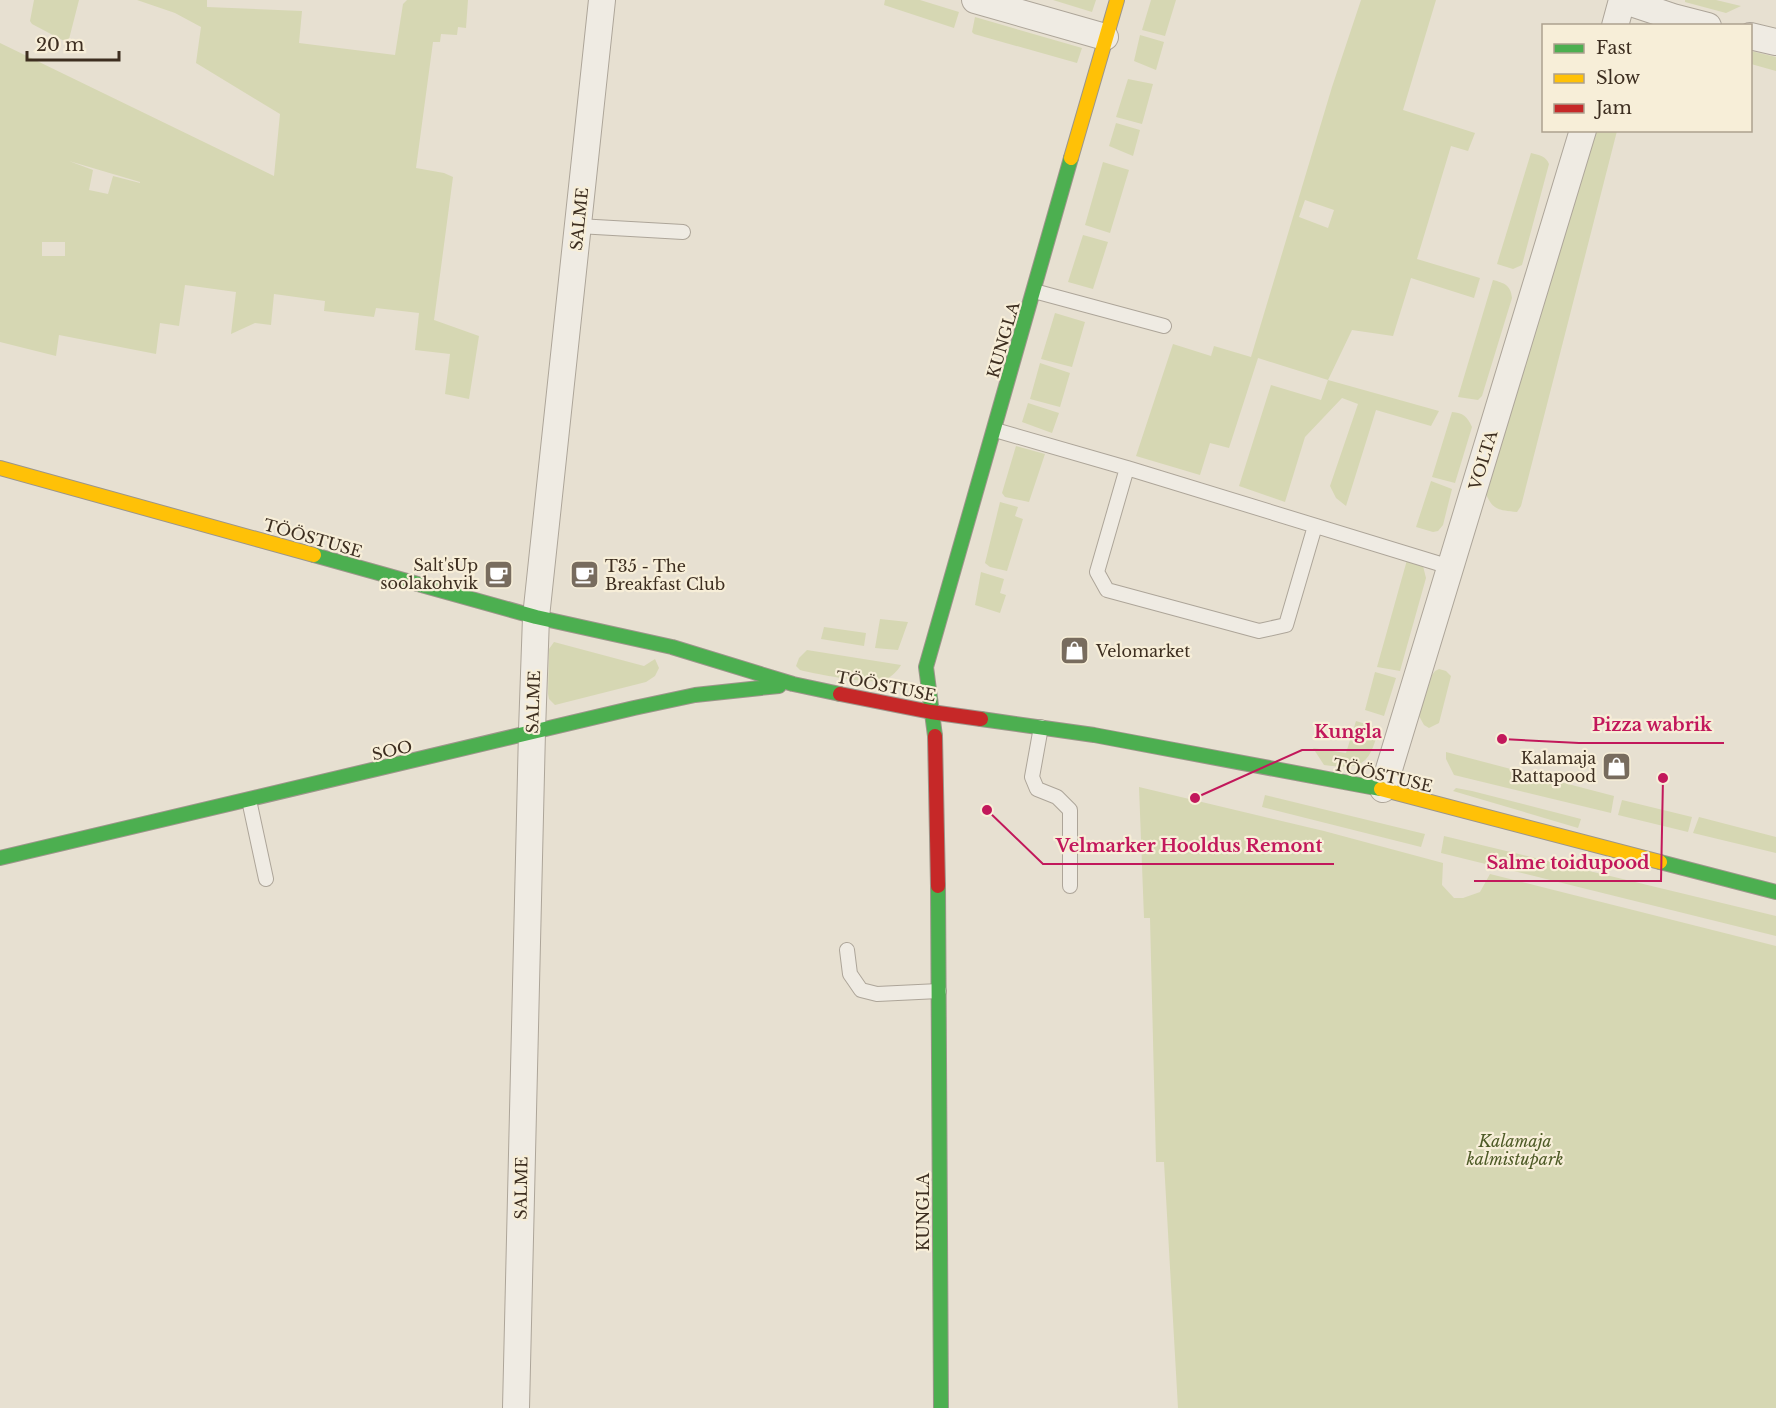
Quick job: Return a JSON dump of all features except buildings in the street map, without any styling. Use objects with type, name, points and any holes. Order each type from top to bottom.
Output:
[{"type":"street","name":"SALME","points":[[516,1408],[536,617],[602,0]]},
{"type":"street","points":[[975,0],[1105,37]]},
{"type":"street","name":"KUNGLA","points":[[941,1408],[936,745],[927,667],[1117,0]]},
{"type":"street","points":[[1616,24],[1622,0],[1700,24]]},
{"type":"street","points":[[1752,36],[1776,42]]},
{"type":"street","name":"VOLTA","points":[[1383,789],[1582,132]]},
{"type":"street","name":"TÖÖSTUSE","points":[[0,468],[536,617],[672,647],[793,684],[931,712],[1094,735],[1383,789],[1776,892]]},
{"type":"street","points":[[672,647],[674,664]]},
{"type":"street","name":"SOO","points":[[0,858],[634,708],[695,695],[793,684]]},
{"type":"street","points":[[634,708],[663,692],[666,688]]},
{"type":"lane","points":[[578,226],[683,232]]},
{"type":"lane","points":[[1034,291],[1164,326]]},
{"type":"lane","points":[[995,430],[1450,567]]},
{"type":"lane","points":[[1127,468],[1097,572],[1107,590],[1259,631],[1286,625],[1315,526]]},
{"type":"lane","points":[[1041,727],[1032,777],[1037,789],[1057,797],[1070,810],[1070,886]]},
{"type":"lane","points":[[249,800],[266,879]]},
{"type":"lane","points":[[847,950],[850,974],[861,990],[877,994],[939,991]]},
{"type":"green space","points":[[34,0],[79,0],[67,47],[66,42],[32,24],[30,21]]},
{"type":"green space","points":[[137,0],[207,0],[207,7],[302,11],[299,43],[395,55],[403,4],[407,0],[468,0],[466,28],[458,27],[457,35],[441,34],[440,42],[433,42],[416,168],[453,177],[434,320],[479,336],[469,399],[445,394],[450,354],[415,350],[419,313],[376,308],[374,317],[324,311],[325,301],[274,294],[271,325],[255,323],[231,334],[236,292],[185,285],[179,326],[160,323],[156,354],[59,335],[56,356],[0,342],[0,43],[274,176],[280,114],[196,63],[201,27],[175,13]],"holes":[[[69,161],[140,182],[140,183],[113,176],[108,194],[89,190],[93,170]],[[42,242],[65,242],[65,256],[42,256]]]},
{"type":"green space","points":[[885,0],[920,0],[959,12],[954,28],[884,5]]},
{"type":"green space","points":[[1053,0],[1096,0],[1092,12]]},
{"type":"green space","points":[[1151,0],[1176,0],[1165,36],[1142,30]]},
{"type":"green space","points":[[1361,0],[1436,0],[1403,110],[1475,133],[1468,151],[1451,146],[1417,259],[1480,278],[1474,298],[1411,278],[1393,336],[1352,330],[1328,380],[1258,358],[1229,448],[1210,443],[1200,475],[1136,456],[1173,344],[1211,356],[1214,346],[1251,357],[1332,87]],"holes":[[[1305,200],[1334,210],[1328,228],[1299,217]]]},
{"type":"green space","points":[[1685,0],[1716,0],[1741,6],[1726,13],[1685,2]]},
{"type":"green space","points":[[975,17],[1082,48],[1077,63],[974,34],[972,32]]},
{"type":"green space","points":[[1140,35],[1164,42],[1156,70],[1134,61]]},
{"type":"green space","points":[[1752,51],[1776,57],[1776,71],[1752,64]]},
{"type":"green space","points":[[1128,79],[1153,84],[1142,124],[1116,117]]},
{"type":"green space","points":[[1116,123],[1140,130],[1133,156],[1109,146]]},
{"type":"green space","points":[[1596,132],[1617,132],[1521,506],[1517,512],[1502,510],[1491,504],[1486,494]]},
{"type":"green space","points":[[1531,153],[1544,158],[1549,164],[1522,265],[1513,269],[1497,264]]},
{"type":"green space","points":[[1103,162],[1129,170],[1110,233],[1085,225]]},
{"type":"green space","points":[[1083,235],[1108,242],[1093,289],[1068,282]]},
{"type":"green space","points":[[1493,280],[1506,285],[1512,298],[1482,396],[1478,400],[1458,397]]},
{"type":"green space","points":[[1055,313],[1085,322],[1072,367],[1041,359]]},
{"type":"green space","points":[[1040,363],[1070,373],[1060,407],[1030,399]]},
{"type":"green space","points":[[1328,380],[1439,411],[1431,426],[1376,410],[1346,506],[1336,498],[1330,486],[1358,404],[1342,398],[1305,437],[1285,502],[1239,486],[1271,385],[1321,400]]},
{"type":"green space","points":[[1028,403],[1059,413],[1052,433],[1022,422]]},
{"type":"green space","points":[[1452,412],[1464,416],[1472,427],[1455,483],[1432,477]]},
{"type":"green space","points":[[1016,446],[1045,454],[1029,502],[1005,497],[1002,493]]},
{"type":"green space","points":[[1431,481],[1452,489],[1443,525],[1438,531],[1433,532],[1416,527]]},
{"type":"green space","points":[[1000,502],[1018,507],[1015,516],[1023,519],[1007,571],[990,567],[985,563]]},
{"type":"green space","points":[[1407,560],[1423,566],[1426,578],[1400,671],[1377,667]]},
{"type":"green space","points":[[981,572],[1004,579],[1000,593],[1006,595],[1000,613],[975,605]]},
{"type":"green space","points":[[880,619],[908,622],[898,650],[875,648]]},
{"type":"green space","points":[[824,627],[866,633],[864,646],[821,639]]},
{"type":"green space","points":[[554,642],[644,666],[655,659],[659,668],[655,676],[646,682],[555,705],[549,699],[548,694],[549,649]]},
{"type":"green space","points":[[807,650],[901,665],[894,674],[884,680],[843,678],[800,670],[796,666],[799,658]]},
{"type":"green space","points":[[1439,669],[1451,676],[1439,723],[1429,728],[1424,725],[1419,716],[1432,675]]},
{"type":"green space","points":[[1375,672],[1396,678],[1384,716],[1365,710]]},
{"type":"green space","points":[[1356,721],[1379,728],[1372,751],[1367,758],[1355,766],[1324,765],[1313,748],[1346,753]]},
{"type":"green space","points":[[1446,752],[1614,796],[1611,813],[1454,775],[1446,759]]},
{"type":"green space","name":"Kalamaja kalmistupark","points":[[1139,787],[1324,831],[1443,863],[1442,885],[1454,898],[1463,898],[1480,892],[1490,874],[1776,946],[1776,1408],[1178,1408],[1164,1162],[1156,1162],[1150,918],[1144,918]]},
{"type":"green space","points":[[1456,788],[1581,819],[1578,828],[1453,791]]},
{"type":"green space","points":[[1265,795],[1425,834],[1421,847],[1262,807]]},
{"type":"green space","points":[[1622,800],[1692,817],[1688,832],[1618,815]]},
{"type":"green space","points":[[1699,817],[1776,837],[1776,853],[1693,833]]},
{"type":"green space","points":[[1444,836],[1776,916],[1776,936],[1441,853]]},
{"type":"traffic: fast","points":[[935,736],[926,667],[1071,158]]},
{"type":"traffic: fast","points":[[314,555],[536,617],[672,647],[793,684],[840,694]]},
{"type":"traffic: fast","points":[[0,858],[634,708],[695,695],[779,686]]},
{"type":"traffic: fast","points":[[981,719],[1094,735],[1381,789]]},
{"type":"traffic: fast","points":[[1660,862],[1776,892]]},
{"type":"traffic: fast","points":[[938,886],[941,1408]]},
{"type":"traffic: slow","points":[[1071,158],[1117,0]]},
{"type":"traffic: slow","points":[[0,468],[314,555]]},
{"type":"traffic: slow","points":[[1381,789],[1660,862]]},
{"type":"traffic: jam","points":[[840,694],[931,712],[981,719]]},
{"type":"traffic: jam","points":[[935,736],[938,886]]},
{"type":"place","name":"Salt'sUp soolakohvik","points":[[499,574]]},
{"type":"place","name":"T35 - The Breakfast Club","points":[[584,575]]},
{"type":"place","name":"Velomarket","points":[[1075,651]]},
{"type":"place","name":"Pizza wabrik","points":[[1502,739]]},
{"type":"place","name":"Kalamaja Rattapood","points":[[1617,767]]},
{"type":"place","name":"Salme toidupood","points":[[1663,778]]},
{"type":"place","name":"Kungla","points":[[1195,798]]},
{"type":"place","name":"Velmarker Hooldus Remont","points":[[987,810]]}]
